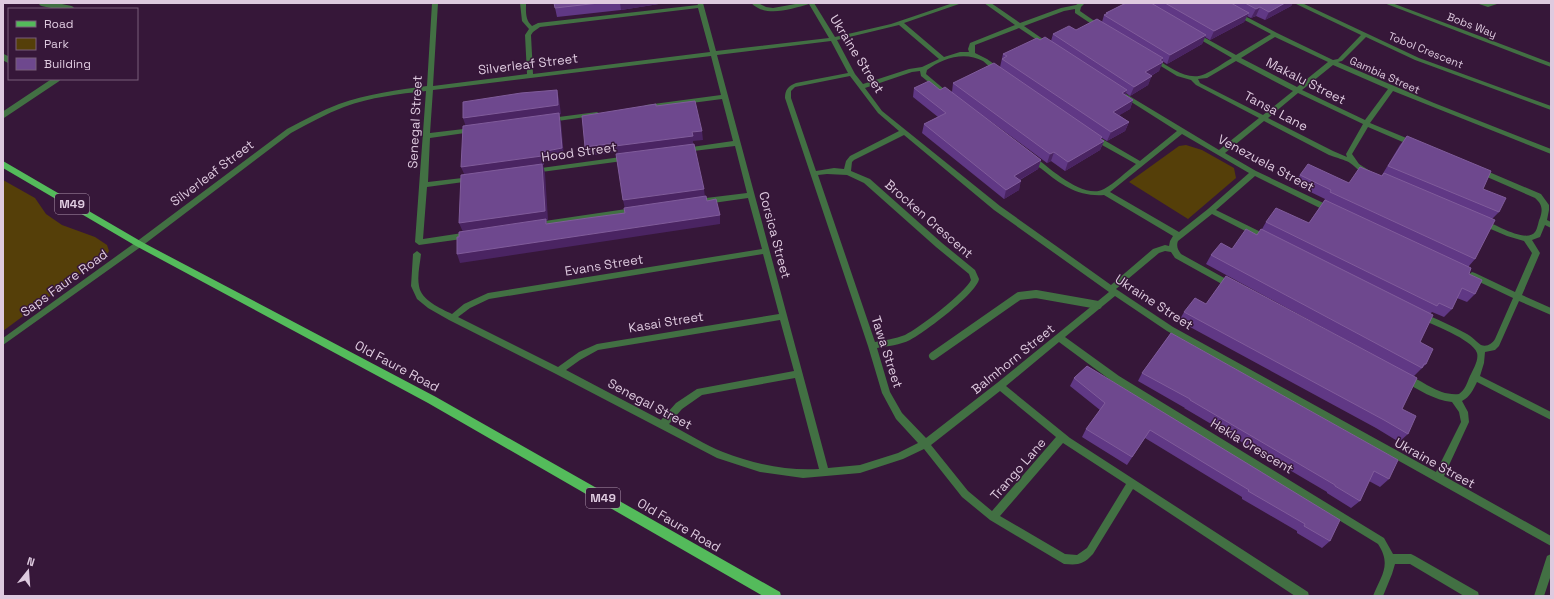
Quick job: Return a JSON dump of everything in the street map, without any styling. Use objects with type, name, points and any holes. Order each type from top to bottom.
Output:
[{"type":"main road","name":"Old Faure Road","points":[[3,164],[139,244],[432,400],[774,596]]},
{"type":"street","name":"Senegal Street","points":[[435,3],[419,242],[477,234]]},
{"type":"street","points":[[523,3],[526,25],[532,29]]},
{"type":"street","points":[[754,3],[760,8],[769,9],[810,3]]},
{"type":"street","name":"Ukraine Street","points":[[810,3],[834,39],[852,74],[880,112],[997,208],[1170,329],[1551,541]]},
{"type":"street","name":"Silverleaf Street","points":[[139,244],[278,138],[300,124],[327,111],[358,100],[385,94],[429,88],[834,39],[868,32],[900,23],[959,3]]},
{"type":"street","points":[[987,3],[1018,26],[1056,50]]},
{"type":"street","name":"Tobol Crescent","points":[[1297,3],[1417,58],[1551,108]]},
{"type":"street","name":"Bobs Way","points":[[1387,3],[1551,65]]},
{"type":"street","points":[[1479,3],[1488,5],[1497,3]]},
{"type":"street","points":[[530,76],[528,35],[532,29],[542,24],[701,5]]},
{"type":"street","name":"Corsica Street","points":[[701,5],[825,473]]},
{"type":"street","points":[[972,54],[972,44],[1063,9],[1080,5]]},
{"type":"street","points":[[1080,5],[1077,12],[1110,33]]},
{"type":"street","name":"Gambia Street","points":[[1230,10],[1274,35],[1391,89],[1551,152]]},
{"type":"street","points":[[900,23],[943,59]]},
{"type":"street","name":"Makalu Street","points":[[1188,31],[1236,59],[1366,124],[1425,148]]},
{"type":"street","points":[[1149,57],[1179,75],[1193,78],[1205,77],[1274,35]]},
{"type":"street","points":[[1220,153],[1332,62],[1340,60],[1365,35]]},
{"type":"street","points":[[861,87],[911,70],[924,69],[930,64],[958,54],[972,54],[1003,73]]},
{"type":"street","points":[[924,69],[923,75],[956,101]]},
{"type":"street","name":"Tawa Street","points":[[852,74],[798,84],[793,86],[788,91],[788,98],[872,346],[886,393],[899,416],[925,444],[965,494],[993,517],[1057,556],[1071,560],[1078,560],[1085,556],[1090,551],[1131,484]]},
{"type":"street","name":"Tansa Lane","points":[[1193,78],[1198,84],[1330,153],[1351,160]]},
{"type":"street","name":"Venezuela Street","points":[[1112,87],[1182,131],[1254,173],[1336,212]]},
{"type":"street","points":[[1378,178],[1355,166],[1349,154],[1366,124],[1391,89]]},
{"type":"street","points":[[639,108],[725,97]]},
{"type":"street","points":[[546,120],[608,112]]},
{"type":"street","points":[[427,136],[476,129]]},
{"type":"street","points":[[1025,153],[1069,186],[1087,194],[1097,194],[1105,192],[1182,131]]},
{"type":"street","points":[[847,171],[848,161],[852,158],[904,132]]},
{"type":"street","points":[[1090,134],[1123,155],[1141,164]]},
{"type":"street","points":[[680,151],[737,143]]},
{"type":"street","name":"Hood Street","points":[[529,171],[632,158]]},
{"type":"street","points":[[1469,167],[1538,196],[1544,201],[1546,208],[1539,234],[1532,238],[1522,238],[1471,218]]},
{"type":"street","name":"Brocken Crescent","points":[[813,174],[831,171],[847,171],[858,175],[867,181],[939,246],[972,272],[974,277],[974,282],[966,293],[910,336],[872,346]]},
{"type":"street","points":[[1242,291],[1186,262],[1178,256],[1173,249],[1173,243],[1179,236],[1254,173]]},
{"type":"street","points":[[424,185],[482,178]]},
{"type":"street","points":[[1105,192],[1179,236]]},
{"type":"street","points":[[694,203],[751,195]]},
{"type":"street","points":[[531,226],[640,210]]},
{"type":"street","points":[[1211,210],[1274,242]]},
{"type":"street","points":[[1542,221],[1551,225]]},
{"type":"street","points":[[1478,348],[1487,349],[1496,345],[1536,253],[1526,238]]},
{"type":"street","name":"Saps Faure Road","points":[[3,342],[139,244]]},
{"type":"street","name":"Balmhorn Street","points":[[925,444],[1060,338],[1156,251],[1165,248],[1173,249]]},
{"type":"street","name":"Evans Street","points":[[452,318],[466,306],[488,296],[766,251]]},
{"type":"street","name":"Senegal Street","points":[[417,254],[415,286],[420,297],[430,306],[720,454],[739,462],[781,472],[825,473],[860,469],[881,463],[925,444]]},
{"type":"street","points":[[1466,273],[1551,312]]},
{"type":"street","points":[[1396,373],[1431,392],[1450,399],[1462,398],[1468,392],[1481,360],[1481,352],[1478,348],[1463,337],[1414,312]]},
{"type":"street","name":"Kasai Street","points":[[559,371],[571,359],[583,352],[597,347],[783,316]]},
{"type":"street","name":"Hekla Crescent","points":[[1060,338],[1116,379],[1381,541],[1388,550],[1391,559]]},
{"type":"street","points":[[663,425],[673,411],[686,398],[700,392],[798,374]]},
{"type":"street","points":[[1474,377],[1551,416]]},
{"type":"street","points":[[1000,386],[1062,437],[1131,484],[1304,596]]},
{"type":"street","points":[[1438,478],[1465,422],[1466,417],[1462,408],[1455,399]]},
{"type":"street","name":"Trango Lane","points":[[993,517],[1062,437]]},
{"type":"street","points":[[1378,596],[1390,567],[1391,559],[1411,559],[1474,596]]},
{"type":"street","points":[[1539,596],[1551,559]]},
{"type":"lane","points":[[42,3],[66,8]]},
{"type":"lane","points":[[3,115],[54,81]]},
{"type":"lane","points":[[933,356],[1019,296],[1036,294],[1098,305]]},
{"type":"green space","points":[[1186,145],[1202,150],[1234,168],[1236,178],[1188,219],[1129,182],[1179,146]]},
{"type":"green space","points":[[3,180],[35,198],[46,214],[62,225],[95,237],[107,245],[109,251],[3,331]]},
{"type":"building","points":[[554,3],[599,3],[555,8]]},
{"type":"building","points":[[1126,3],[1151,3],[1206,35],[1170,55],[1104,15]]},
{"type":"building","points":[[1165,3],[1231,3],[1249,13],[1214,31]]},
{"type":"building","points":[[1245,3],[1285,3],[1269,12],[1260,7],[1256,9]]},
{"type":"building","points":[[1097,19],[1163,58],[1160,60],[1163,62],[1145,72],[1152,76],[1134,87],[1053,34],[1069,26],[1076,30]]},
{"type":"building","points":[[1045,37],[1127,90],[1122,93],[1133,100],[1113,112],[1129,122],[1111,132],[1002,59],[1007,56],[1003,54],[1037,38],[1040,40]]},
{"type":"building","points":[[994,63],[1102,137],[1100,139],[1104,141],[1068,162],[1054,152],[1050,154],[953,83]]},
{"type":"building","points":[[929,81],[940,90],[945,87],[1041,160],[1014,176],[1021,181],[1006,190],[924,124],[946,113],[914,88]]},
{"type":"building","points":[[557,90],[558,105],[463,118],[463,102],[521,93]]},
{"type":"building","points":[[695,101],[702,131],[692,132],[693,136],[615,146],[615,143],[585,147],[582,116],[656,104],[656,106]]},
{"type":"building","points":[[559,113],[562,148],[542,152],[542,156],[461,167],[463,126]]},
{"type":"building","points":[[1407,136],[1491,171],[1483,189],[1506,198],[1499,212],[1388,166]]},
{"type":"building","points":[[694,144],[704,189],[623,200],[616,154]]},
{"type":"building","points":[[542,164],[545,211],[459,223],[461,175]]},
{"type":"building","points":[[1308,164],[1349,183],[1360,167],[1382,176],[1384,173],[1495,220],[1475,259],[1330,192],[1331,190],[1300,175]]},
{"type":"building","points":[[706,196],[707,201],[716,199],[720,215],[457,254],[457,237],[459,237],[459,232],[546,219],[546,224],[625,213],[624,208]]},
{"type":"building","points":[[1325,200],[1471,268],[1469,274],[1482,280],[1475,294],[1462,288],[1452,309],[1439,303],[1437,306],[1266,222],[1276,208],[1309,223]]},
{"type":"building","points":[[1246,229],[1257,235],[1261,229],[1433,315],[1420,342],[1433,349],[1426,364],[1424,364],[1422,368],[1211,255],[1221,243],[1232,249]]},
{"type":"building","points":[[1226,276],[1417,378],[1402,409],[1416,416],[1408,434],[1184,312],[1195,298],[1206,304]]},
{"type":"building","points":[[1171,333],[1398,460],[1389,479],[1374,471],[1360,501],[1190,399],[1142,373]]},
{"type":"building","points":[[1087,366],[1340,520],[1330,541],[1304,526],[1305,524],[1248,491],[1249,490],[1150,430],[1132,457],[1086,429],[1105,403],[1074,378]]}]
